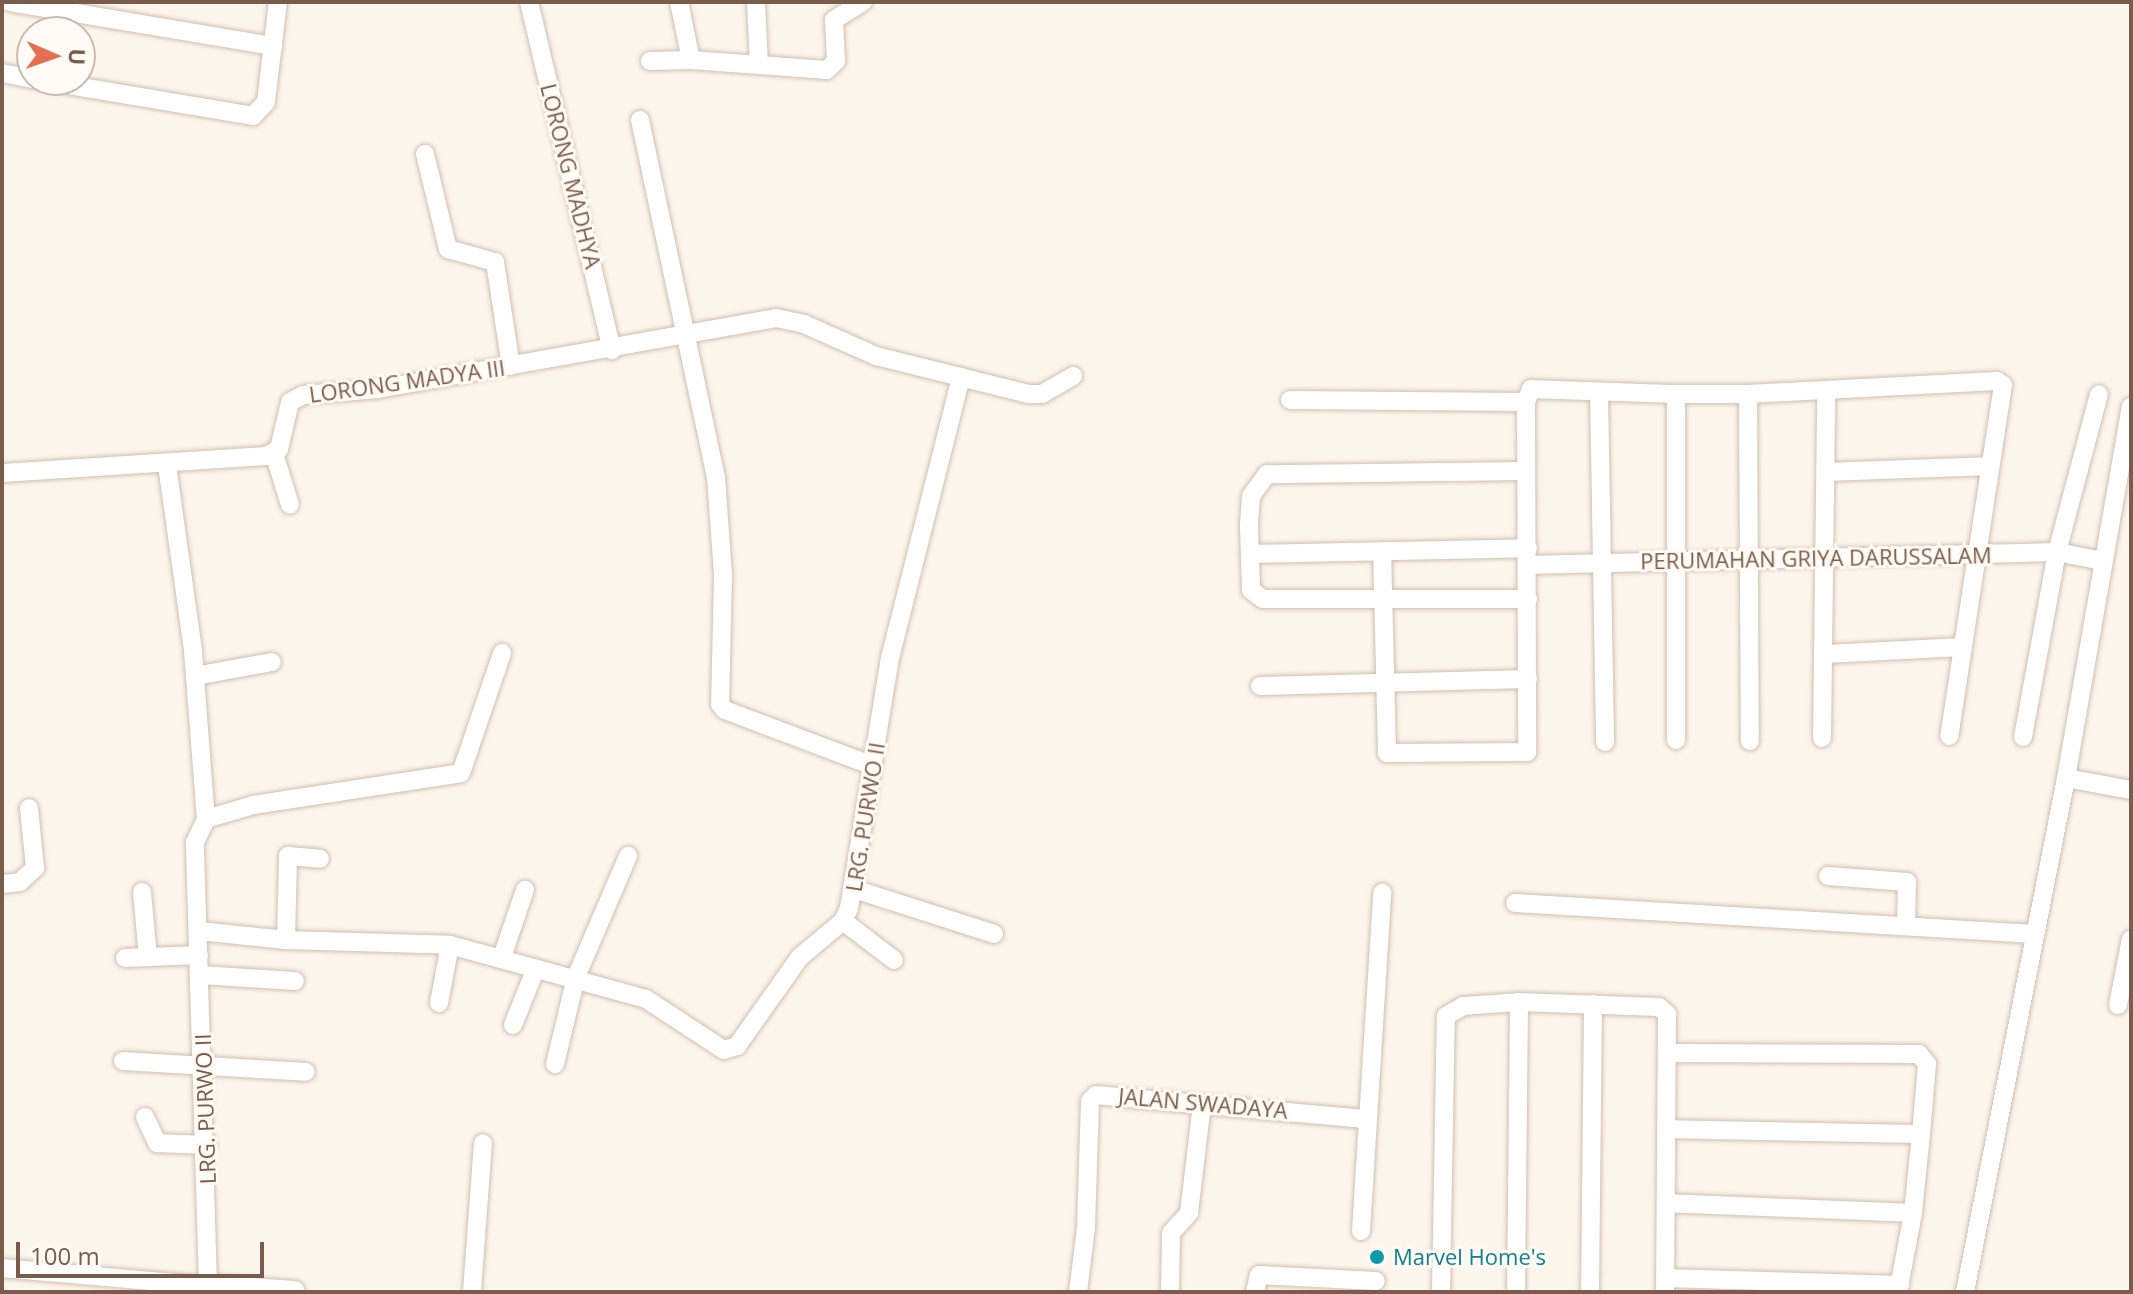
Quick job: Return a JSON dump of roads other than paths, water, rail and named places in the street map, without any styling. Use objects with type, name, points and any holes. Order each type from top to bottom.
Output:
[{"type":"street","points":[[10,2],[273,46]]},
{"type":"street","points":[[96,90],[253,116],[266,102],[278,2]]},
{"type":"street","name":"LORONG MADHYA","points":[[529,2],[612,350]]},
{"type":"street","points":[[679,2],[691,60]]},
{"type":"street","points":[[756,2],[759,65]]},
{"type":"street","points":[[650,61],[833,66],[833,11],[863,2]]},
{"type":"street","points":[[640,120],[721,519],[720,704],[873,766]]},
{"type":"street","points":[[425,154],[448,249],[495,262],[511,366]]},
{"type":"street","name":"LORONG MADYA III","points":[[274,453],[290,402],[303,395],[378,389],[612,350],[685,331],[790,320],[876,356],[1042,394],[1073,376]]},
{"type":"street","name":"LRG. PURWO II","points":[[199,931],[286,940],[450,945],[576,977],[646,999],[731,1050],[812,943],[843,921],[854,889],[873,766],[912,561],[961,377]]},
{"type":"street","points":[[1382,551],[1387,753],[1527,752],[1526,402],[1531,389],[1599,393],[1748,394],[2000,381],[1949,736]]},
{"type":"street","points":[[1822,738],[1828,557],[1826,390]]},
{"type":"street","points":[[1599,393],[1605,742]]},
{"type":"street","points":[[1676,394],[1676,740]]},
{"type":"street","points":[[1748,394],[1750,741]]},
{"type":"street","points":[[1965,1292],[2066,778],[2079,556],[2099,394]]},
{"type":"street","points":[[1290,400],[1526,402]]},
{"type":"street","points":[[2023,737],[2079,556],[2131,407]]},
{"type":"street","points":[[2,473],[167,465],[274,453],[290,505]]},
{"type":"street","name":"LRG. PURWO II","points":[[167,465],[195,676],[206,819],[195,842],[207,1145],[207,1289]]},
{"type":"street","points":[[1827,472],[1990,466]]},
{"type":"street","points":[[1526,471],[1267,474],[1251,496],[1250,554],[1251,590],[1263,599],[1528,599]]},
{"type":"street","name":"PERUMAHAN GRIYA DARUSSALAM","points":[[1250,554],[1382,551],[1528,556],[1603,563],[1977,554],[2079,556]]},
{"type":"street","points":[[1825,654],[1963,647]]},
{"type":"street","points":[[206,819],[253,805],[461,773],[502,653]]},
{"type":"street","points":[[195,676],[272,662]]},
{"type":"street","points":[[1260,686],[1528,679]]},
{"type":"street","points":[[2066,778],[2131,790]]},
{"type":"street","points":[[2,884],[20,882],[35,868],[29,808]]},
{"type":"street","points":[[286,940],[288,856],[320,859]]},
{"type":"street","points":[[555,1064],[576,977],[628,856]]},
{"type":"street","points":[[1828,876],[1907,882],[1906,926]]},
{"type":"street","points":[[854,889],[994,934]]},
{"type":"street","points":[[502,957],[525,890]]},
{"type":"street","points":[[142,892],[148,957]]},
{"type":"street","points":[[1361,1231],[1365,1119],[1382,893]]},
{"type":"street","points":[[1515,903],[2034,934]]},
{"type":"street","points":[[843,921],[894,960]]},
{"type":"street","points":[[2118,1005],[2131,939]]},
{"type":"street","points":[[439,1003],[450,945]]},
{"type":"street","points":[[125,958],[199,955]]},
{"type":"street","points":[[513,1025],[536,968]]},
{"type":"street","points":[[200,975],[295,981]]},
{"type":"street","points":[[1516,1292],[1519,1002]]},
{"type":"street","points":[[1441,1292],[1446,1016],[1452,1008],[1519,1002],[1665,1010],[1665,1285],[1899,1288],[1913,1213],[1927,1064],[1919,1054],[1667,1053]]},
{"type":"street","points":[[1590,1292],[1593,1004]]},
{"type":"street","points":[[123,1061],[204,1062],[306,1072]]},
{"type":"street","name":"JALAN SWADAYA","points":[[1078,1292],[1086,1228],[1090,1101],[1100,1094],[1365,1119]]},
{"type":"street","points":[[1170,1292],[1171,1233],[1189,1213],[1202,1104]]},
{"type":"street","points":[[145,1117],[157,1143],[207,1145]]},
{"type":"street","points":[[1667,1129],[1921,1134]]},
{"type":"street","points":[[472,1292],[483,1143]]},
{"type":"street","points":[[1666,1203],[1913,1213]]},
{"type":"street","points":[[2,1268],[207,1289],[294,1292]]},
{"type":"street","points":[[1255,1292],[1259,1275],[1376,1281]]},
{"type":"place","name":"Marvel Home's","points":[[1377,1257]]}]
